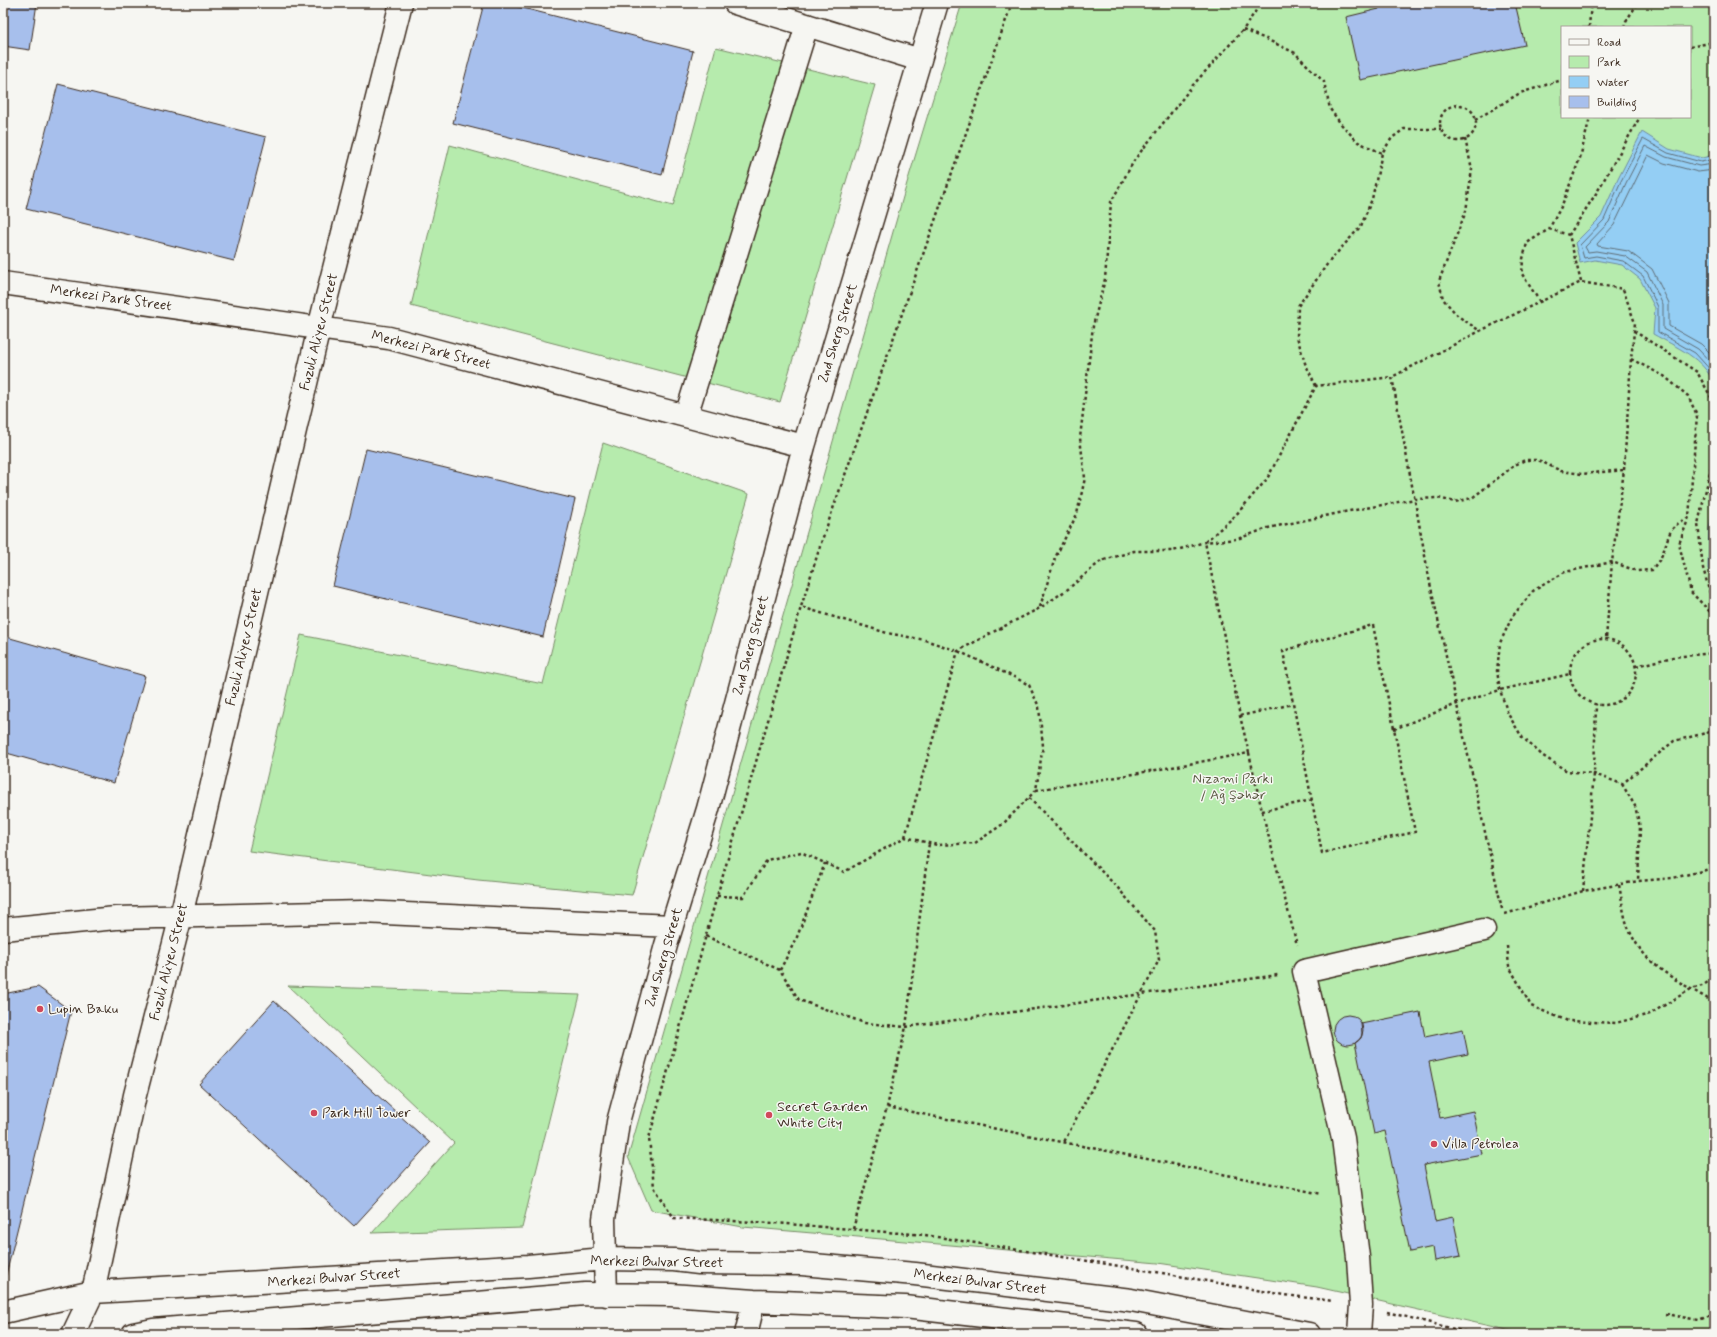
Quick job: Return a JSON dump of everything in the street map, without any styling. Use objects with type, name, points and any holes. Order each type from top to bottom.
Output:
[{"type":"street","name":"Fuzuli Aliyev Street","points":[[73,1334],[93,1292],[135,1095],[181,916],[319,328],[401,3]]},
{"type":"street","points":[[735,3],[920,60]]},
{"type":"street","name":"2nd Sherg Street","points":[[606,1295],[604,1219],[618,1122],[672,926],[708,808],[804,446],[937,3]]},
{"type":"street","points":[[686,416],[807,25]]},
{"type":"street","name":"Merkezi Park Street","points":[[3,283],[388,338],[804,446]]},
{"type":"street","points":[[3,929],[116,918],[362,912],[672,926]]},
{"type":"street","points":[[1359,1334],[1361,1305],[1358,1257],[1343,1138],[1304,971],[1484,930]]},
{"type":"street","name":"Merkezi Bulvar Street","points":[[3,1312],[93,1292],[528,1266],[604,1259],[674,1260],[699,1263],[802,1264],[915,1274],[1131,1300],[1309,1334]]},
{"type":"street","points":[[133,1334],[153,1330],[321,1315],[585,1294],[671,1295],[754,1301],[905,1307],[1136,1334]]},
{"type":"street","points":[[746,1334],[754,1301]]},
{"type":"path","points":[[1012,3],[830,518],[801,607],[717,896],[650,1138],[654,1187],[674,1218],[926,1235],[1151,1271],[1285,1295],[1361,1305],[1474,1334]]},
{"type":"path","points":[[1040,608],[1055,558],[1077,514],[1085,478],[1080,438],[1093,326],[1105,279],[1111,202],[1135,159],[1193,85],[1243,30],[1261,3]]},
{"type":"path","points":[[1589,26],[1591,3]]},
{"type":"path","points":[[1624,26],[1638,3]]},
{"type":"path","points":[[1243,30],[1295,53],[1324,82],[1330,108],[1341,124],[1358,142],[1382,153]]},
{"type":"path","points":[[1691,46],[1714,42]]},
{"type":"path","points":[[1475,120],[1520,93],[1561,80]]},
{"type":"path","points":[[1459,105],[1470,110],[1475,120],[1473,131],[1465,139],[1459,141],[1448,138],[1441,129],[1440,123],[1443,112],[1453,106],[1459,105]]},
{"type":"path","points":[[1540,302],[1522,274],[1523,259],[1527,243],[1549,229],[1562,205],[1580,158],[1590,118]]},
{"type":"path","points":[[1581,282],[1569,236],[1597,192],[1639,118]]},
{"type":"path","points":[[1316,386],[1305,363],[1296,336],[1298,306],[1328,263],[1362,226],[1372,199],[1382,153],[1392,138],[1404,129],[1441,129]]},
{"type":"path","points":[[1465,139],[1472,169],[1466,211],[1438,281],[1443,299],[1458,316],[1480,331]]},
{"type":"path","points":[[1549,229],[1569,236]]},
{"type":"path","points":[[1316,386],[1392,377],[1480,331],[1581,282],[1623,290],[1635,323],[1631,359],[1624,470],[1612,562],[1606,639]]},
{"type":"path","points":[[1634,331],[1697,372],[1711,397],[1714,407]]},
{"type":"path","points":[[1631,359],[1664,376],[1688,396],[1697,415],[1689,517],[1679,544],[1691,592],[1714,616]]},
{"type":"path","points":[[1392,377],[1430,583],[1504,914]]},
{"type":"path","points":[[1205,542],[1235,516],[1267,479],[1316,386]]},
{"type":"path","points":[[1714,454],[1698,524],[1703,568],[1710,592],[1714,595]]},
{"type":"path","points":[[717,896],[743,897],[767,860],[801,852],[844,872],[904,837],[958,652],[1040,608],[1068,589],[1101,561],[1134,551],[1173,551],[1205,542],[1237,539],[1268,528],[1415,499],[1438,498],[1455,502],[1472,498],[1515,465],[1525,460],[1538,460],[1561,471],[1582,474],[1624,470]]},
{"type":"path","points":[[1638,881],[1640,828],[1635,806],[1622,784],[1594,774],[1567,771],[1543,756],[1522,737],[1508,714],[1500,690],[1497,672],[1500,643],[1512,617],[1534,591],[1566,572],[1612,562],[1637,571],[1652,570],[1661,558],[1668,535],[1676,523],[1689,517]]},
{"type":"path","points":[[706,936],[780,970],[799,1000],[865,1023],[906,1026],[1304,971],[1262,811],[1240,716],[1205,542]]},
{"type":"path","points":[[801,607],[880,631],[925,640],[958,652],[1029,685],[1039,707],[1043,746],[1036,790],[1003,824],[975,843],[937,845],[904,837]]},
{"type":"path","points":[[1373,625],[1394,729],[1415,832],[1322,853],[1283,651],[1373,625]]},
{"type":"path","points":[[1606,639],[1616,642],[1626,648],[1632,656],[1636,666],[1636,677],[1626,696],[1618,702],[1607,705],[1586,701],[1578,694],[1572,684],[1570,674],[1572,662],[1576,652],[1595,640],[1606,639]]},
{"type":"path","points":[[1636,666],[1673,657],[1714,652]]},
{"type":"path","points":[[1394,729],[1457,704],[1500,690],[1570,674]]},
{"type":"path","points":[[1240,716],[1293,704]]},
{"type":"path","points":[[1583,891],[1594,774],[1596,704]]},
{"type":"path","points":[[1622,784],[1674,741],[1714,731]]},
{"type":"path","points":[[1036,790],[1249,753]]},
{"type":"path","points":[[1029,798],[1117,887],[1155,931],[1159,960],[1064,1142]]},
{"type":"path","points":[[1262,811],[1312,800]]},
{"type":"path","points":[[853,1229],[887,1107],[906,1026],[929,844]]},
{"type":"path","points":[[780,970],[796,937],[825,863]]},
{"type":"path","points":[[1484,930],[1504,914],[1583,891],[1638,881],[1673,878],[1714,868]]},
{"type":"path","points":[[1619,885],[1628,926],[1639,949],[1655,966],[1708,999],[1714,1006]]},
{"type":"path","points":[[1507,944],[1509,966],[1531,1006],[1568,1021],[1616,1023],[1650,1014],[1691,989],[1702,986],[1714,978]]},
{"type":"path","points":[[887,1107],[1351,1200]]},
{"type":"path","points":[[1665,1314],[1698,1320],[1714,1313]]},
{"type":"green space","name":"Nizami Parkı / Ağ Şəhər","points":[[962,3],[1714,3],[1714,1334],[1525,1334],[1317,1287],[1158,1263],[743,1227],[651,1210],[628,1157],[907,183]]},
{"type":"green space","points":[[716,47],[875,85],[780,402],[411,306],[450,145],[673,206]]},
{"type":"green space","points":[[603,443],[749,494],[632,895],[478,880],[249,851],[301,635],[543,684]]},
{"type":"green space","points":[[288,986],[580,995],[522,1228],[372,1233],[454,1143]]},
{"type":"water","points":[[1642,132],[1669,149],[1702,158],[1714,155],[1714,384],[1703,367],[1696,360],[1653,334],[1655,308],[1640,279],[1622,265],[1595,260],[1580,263],[1575,243],[1601,217]]},
{"type":"water","points":[[1714,501],[1714,576],[1708,569],[1709,529]]},
{"type":"building","points":[[3,3],[37,3],[30,50],[3,46]]},
{"type":"building","points":[[484,3],[503,3],[693,51],[662,175],[453,123]]},
{"type":"building","points":[[1378,3],[1515,3],[1525,45],[1360,80],[1346,17],[1379,9]]},
{"type":"building","points":[[58,84],[266,137],[234,261],[26,209]]},
{"type":"building","points":[[366,449],[575,499],[543,637],[333,586]]},
{"type":"building","points":[[3,636],[145,676],[114,783],[3,752]]},
{"type":"building","points":[[38,987],[71,1011],[6,1275],[3,1276],[3,994]]},
{"type":"building","name":"Park Hill Tower","points":[[274,1001],[430,1143],[354,1226],[199,1084]]},
{"type":"building","name":"Villa Petrolea","points":[[1420,1012],[1425,1037],[1463,1029],[1468,1054],[1429,1062],[1440,1118],[1473,1111],[1482,1154],[1424,1165],[1435,1221],[1453,1217],[1461,1256],[1435,1261],[1433,1247],[1410,1252],[1385,1131],[1374,1134],[1355,1043],[1361,1038],[1361,1024]]},
{"type":"building","points":[[1348,1015],[1354,1016],[1362,1024],[1362,1036],[1354,1044],[1348,1045],[1342,1044],[1334,1036],[1333,1030],[1334,1024],[1342,1016]]},
{"type":"place","name":"Lupin Baku","points":[[40,1009]]},
{"type":"place","name":"Park Hill Tower","points":[[314,1113]]},
{"type":"place","name":"Secret Garden White City","points":[[769,1115]]},
{"type":"place","name":"Villa Petrolea","points":[[1434,1144]]}]
